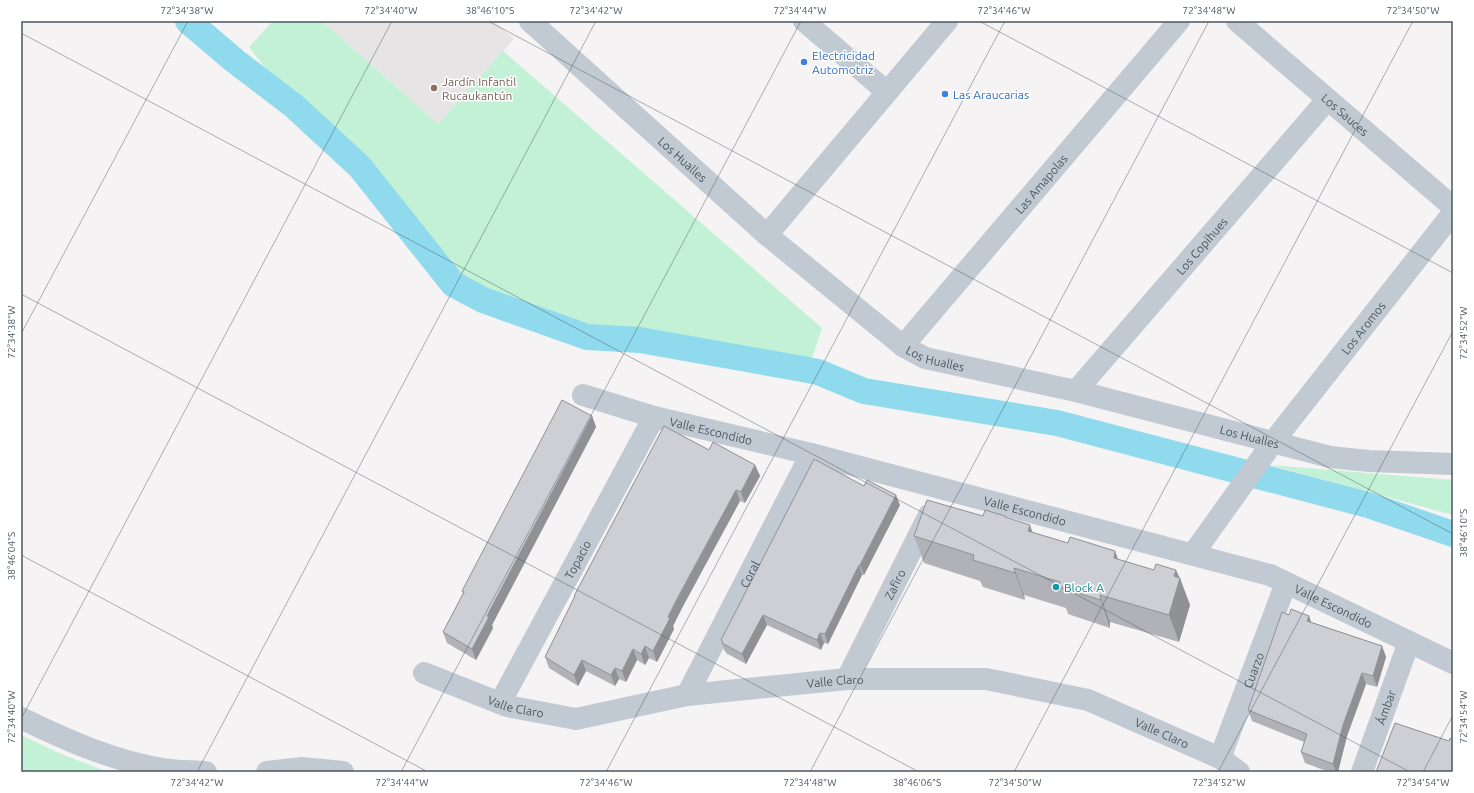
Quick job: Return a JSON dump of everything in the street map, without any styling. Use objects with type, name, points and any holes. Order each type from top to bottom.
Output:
[{"type":"street","name":"Los Hualles","points":[[530,21],[767,235],[903,346],[925,358],[1076,391],[1330,457],[1369,461],[1453,464]]},
{"type":"street","points":[[804,21],[887,92]]},
{"type":"street","points":[[767,235],[947,21]]},
{"type":"street","name":"Las Amapolas","points":[[903,346],[1179,21]]},
{"type":"street","name":"Los Sauces","points":[[1237,21],[1453,207]]},
{"type":"street","name":"Los Copihues","points":[[1076,391],[1327,100]]},
{"type":"street","name":"Los Aromos","points":[[1192,554],[1273,442],[1453,213]]},
{"type":"street","name":"Valle Escondido","points":[[583,395],[654,417],[811,454],[1192,554],[1270,576],[1453,663]]},
{"type":"street","name":"Topacio","points":[[500,703],[654,417]]},
{"type":"street","name":"Coral","points":[[687,695],[811,454]]},
{"type":"street","name":"Zafiro","points":[[847,679],[942,489]]},
{"type":"street","name":"Cuarzo","points":[[1220,758],[1286,583]]},
{"type":"street","name":"Ámbar","points":[[1362,772],[1409,642]]},
{"type":"street","name":"Valle Claro","points":[[424,672],[500,703],[576,719],[687,695],[847,679],[986,679],[1088,700],[1220,758],[1239,772]]},
{"type":"street","points":[[21,718],[99,753],[132,763],[164,769],[206,772]]},
{"type":"street","points":[[267,772],[302,768],[343,772]]},
{"type":"shaded area","name":"Jardín Infantil Rucaukantún","points":[[322,21],[494,21],[514,39],[438,124]]},
{"type":"green space","points":[[273,21],[322,21],[438,124],[503,51],[822,328],[808,370],[640,340],[587,337],[483,300],[453,284],[360,167],[294,106],[249,47]]},
{"type":"green space","points":[[1270,465],[1453,480],[1453,515]]},
{"type":"green space","points":[[21,735],[61,754],[108,772],[21,772]]},
{"type":"building","points":[[562,400],[592,416],[487,616],[489,617],[472,649],[443,632],[464,592],[462,591]]},
{"type":"building","points":[[664,426],[709,450],[713,442],[755,465],[741,492],[736,490],[678,597],[668,617],[670,618],[653,651],[645,646],[641,654],[633,649],[622,671],[615,668],[611,675],[582,660],[574,675],[545,657],[574,596]]},
{"type":"building","points":[[814,459],[864,486],[867,480],[896,495],[825,634],[820,633],[817,640],[763,615],[742,654],[722,643],[723,642],[721,640]]},
{"type":"building","points":[[927,500],[983,516],[985,510],[1030,525],[1028,531],[1068,543],[1070,537],[1115,551],[1114,558],[1154,570],[1156,564],[1176,570],[1174,576],[1180,578],[1169,615],[1100,595],[1101,600],[1058,587],[1060,582],[1014,568],[1015,573],[973,560],[974,555],[914,536]]},
{"type":"building","points":[[1291,609],[1309,616],[1307,621],[1382,646],[1373,676],[1362,673],[1343,725],[1333,764],[1301,752],[1307,734],[1248,710],[1282,612],[1289,615]]},
{"type":"building","points":[[1395,723],[1449,741],[1450,738],[1453,740],[1453,772],[1376,772]]},
{"type":"waterway","points":[[188,21],[235,61],[294,106],[360,167],[453,284],[483,300],[587,337],[640,340],[808,370],[818,372],[864,391],[1057,423],[1368,505],[1453,534]]},
{"type":"place","name":"Electricidad Automotriz","points":[[804,62]]},
{"type":"place","name":"Jardín Infantil Rucaukantún","points":[[434,88]]},
{"type":"place","name":"Las Araucarias","points":[[945,94]]},
{"type":"place","name":"Block A","points":[[1056,587]]}]
